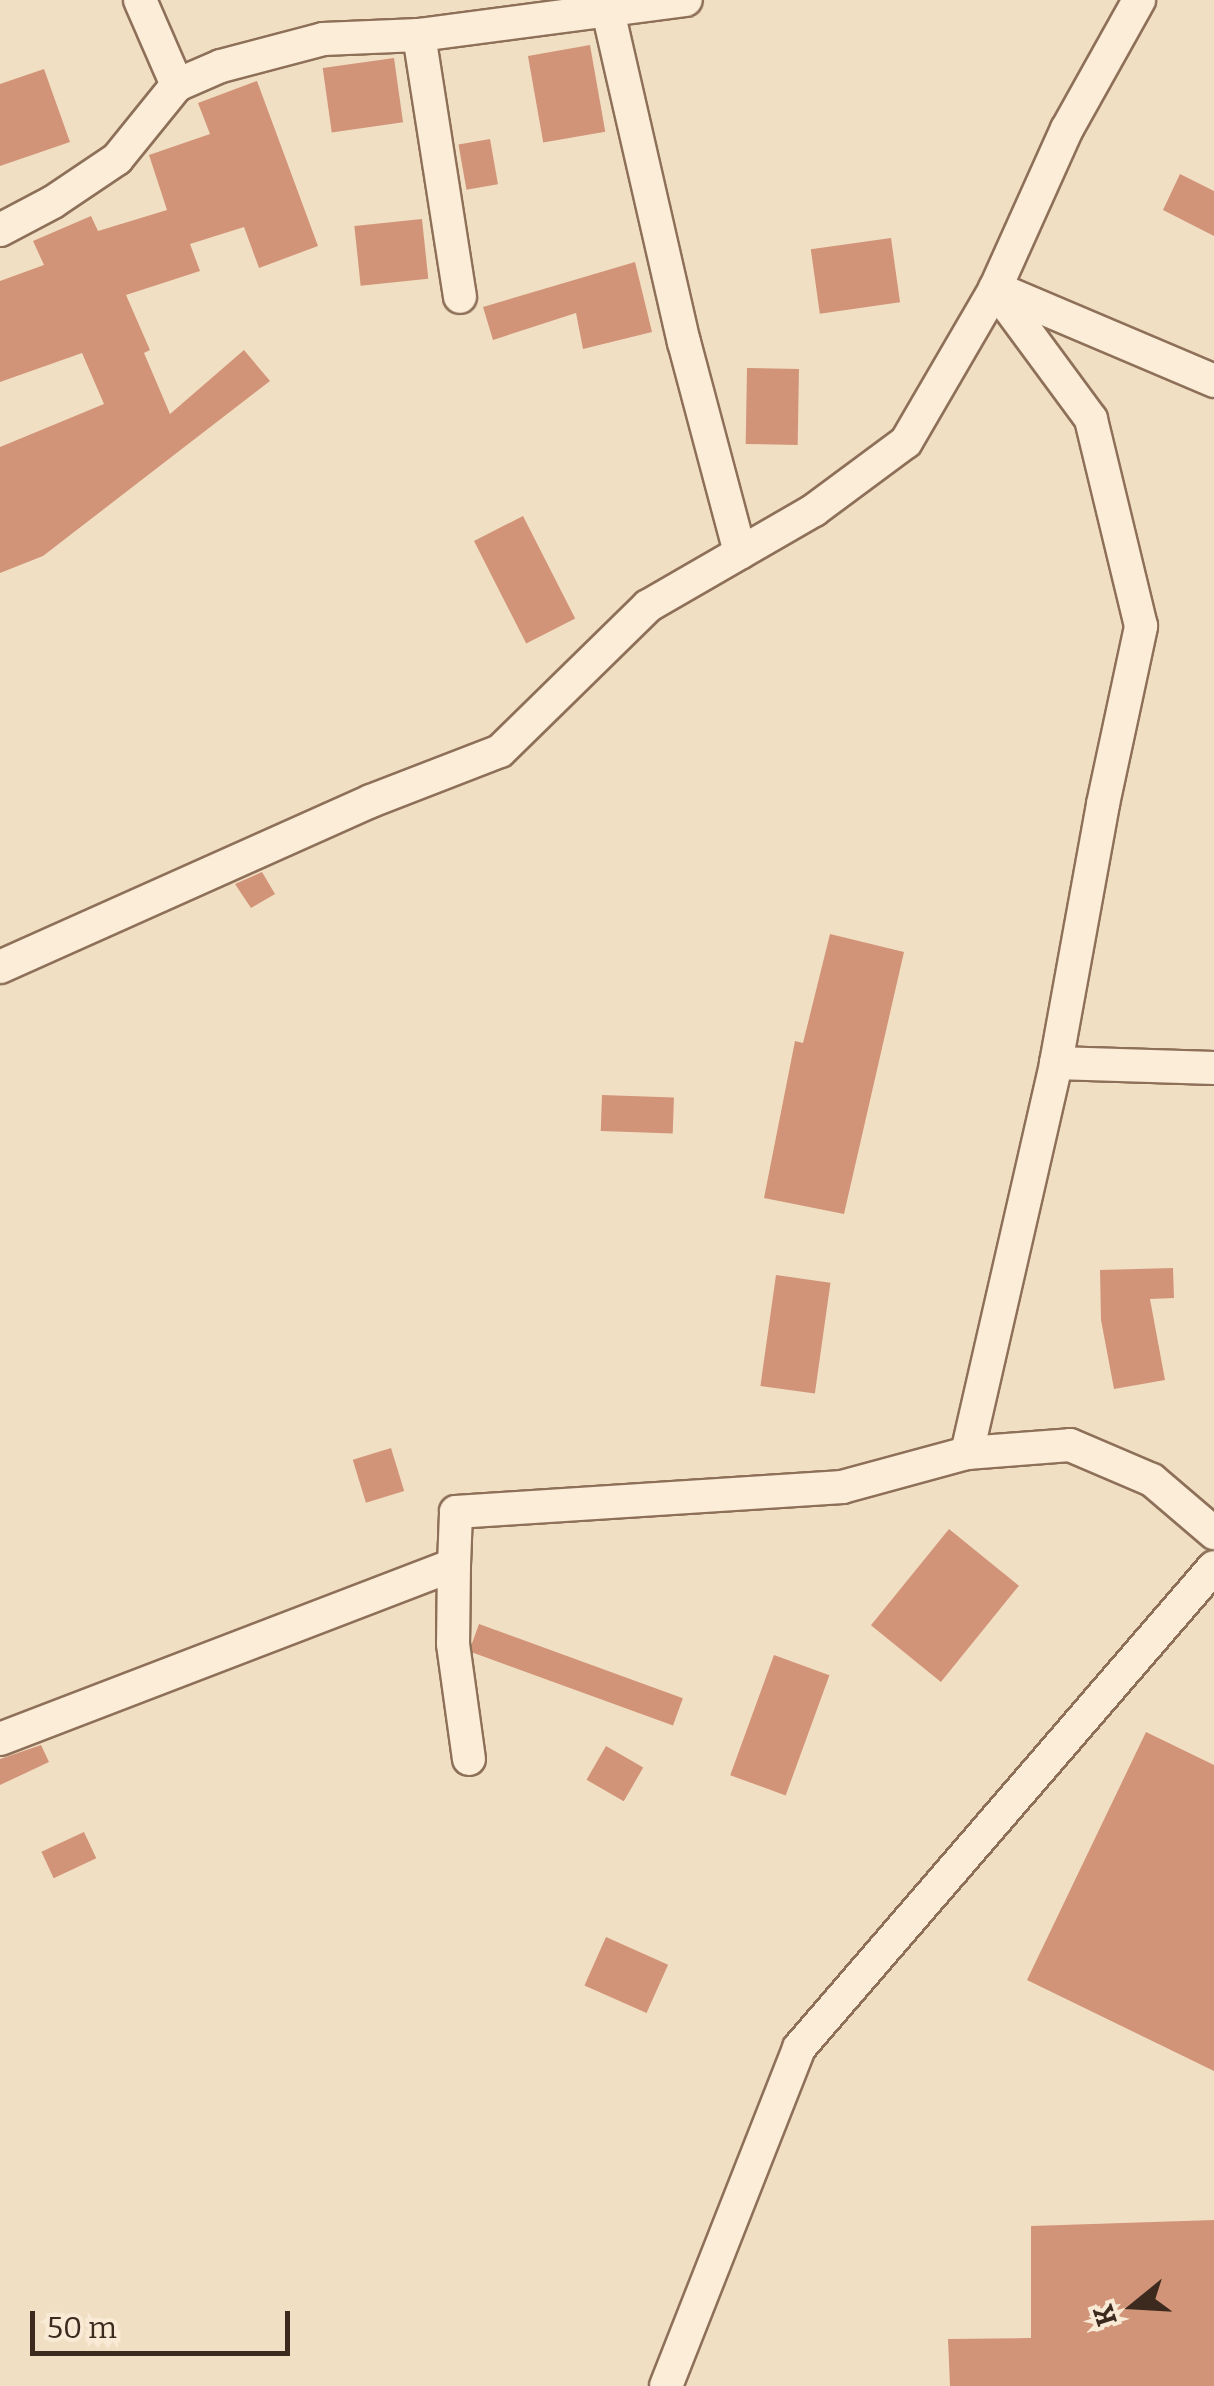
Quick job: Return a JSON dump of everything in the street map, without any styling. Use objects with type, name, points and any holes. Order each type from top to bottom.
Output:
[{"type":"street","points":[[140,0],[177,85]]},
{"type":"street","points":[[0,230],[53,202],[117,159],[177,85],[222,66],[323,39],[419,34],[686,0]]},
{"type":"street","points":[[0,968],[371,801],[500,751],[648,606],[814,510],[906,442],[996,289],[1066,129],[1139,0]]},
{"type":"street","points":[[608,11],[684,342],[740,553]]},
{"type":"street","points":[[419,34],[460,297]]},
{"type":"street","points":[[996,289],[1214,381]]},
{"type":"street","points":[[967,1453],[1056,1063],[1102,804],[1141,626],[1090,419],[996,289]]},
{"type":"street","points":[[1056,1063],[1214,1068]]},
{"type":"street","points":[[469,1759],[453,1644],[456,1512],[842,1487],[967,1453],[1070,1445],[1152,1480],[1214,1532]]},
{"type":"street","points":[[0,1739],[454,1565]]},
{"type":"street","points":[[666,2386],[799,2048],[1214,1567]]},
{"type":"building","points":[[590,45],[605,132],[543,143],[528,56]]},
{"type":"building","points":[[394,58],[403,122],[332,132],[323,68]]},
{"type":"building","points":[[44,69],[70,142],[0,166],[0,84]]},
{"type":"building","points":[[257,81],[318,246],[259,268],[244,227],[190,244],[200,271],[126,295],[150,350],[144,353],[170,414],[244,350],[270,381],[43,556],[0,573],[0,447],[104,404],[82,353],[0,382],[0,281],[44,265],[33,241],[91,216],[98,231],[167,210],[149,155],[210,134],[198,103]]},
{"type":"building","points":[[490,139],[498,184],[466,190],[458,145]]},
{"type":"building","points":[[1180,174],[1214,191],[1214,236],[1163,210]]},
{"type":"building","points":[[422,219],[428,279],[361,286],[354,226]]},
{"type":"building","points":[[891,238],[900,302],[820,314],[811,249]]},
{"type":"building","points":[[635,262],[652,332],[583,349],[576,313],[493,340],[483,307]]},
{"type":"building","points":[[747,368],[799,369],[798,445],[746,444]]},
{"type":"building","points":[[523,516],[575,618],[526,643],[474,541]]},
{"type":"building","points":[[262,872],[275,894],[251,908],[235,884]]},
{"type":"building","points":[[830,934],[904,952],[844,1214],[764,1198],[795,1041],[803,1043]]},
{"type":"building","points":[[602,1095],[674,1098],[673,1133],[601,1131]]},
{"type":"building","points":[[1173,1268],[1174,1298],[1150,1299],[1165,1380],[1114,1389],[1101,1320],[1100,1270]]},
{"type":"building","points":[[776,1275],[830,1283],[815,1394],[760,1386]]},
{"type":"building","points":[[391,1448],[404,1491],[366,1503],[353,1460]]},
{"type":"building","points":[[949,1529],[1019,1586],[941,1682],[871,1625]]},
{"type":"building","points":[[479,1624],[683,1698],[673,1725],[469,1651]]},
{"type":"building","points":[[774,1655],[829,1675],[786,1795],[730,1775]]},
{"type":"building","points":[[1146,1732],[1214,1765],[1214,2071],[1027,1980]]},
{"type":"building","points":[[41,1745],[49,1762],[0,1785],[0,1759]]},
{"type":"building","points":[[606,1746],[643,1768],[624,1801],[586,1780]]},
{"type":"building","points":[[84,1832],[96,1858],[54,1878],[41,1852]]},
{"type":"building","points":[[606,1937],[668,1965],[647,2013],[584,1985]]},
{"type":"building","points":[[1214,2220],[1214,2386],[950,2386],[948,2339],[1031,2338],[1031,2226]]}]
